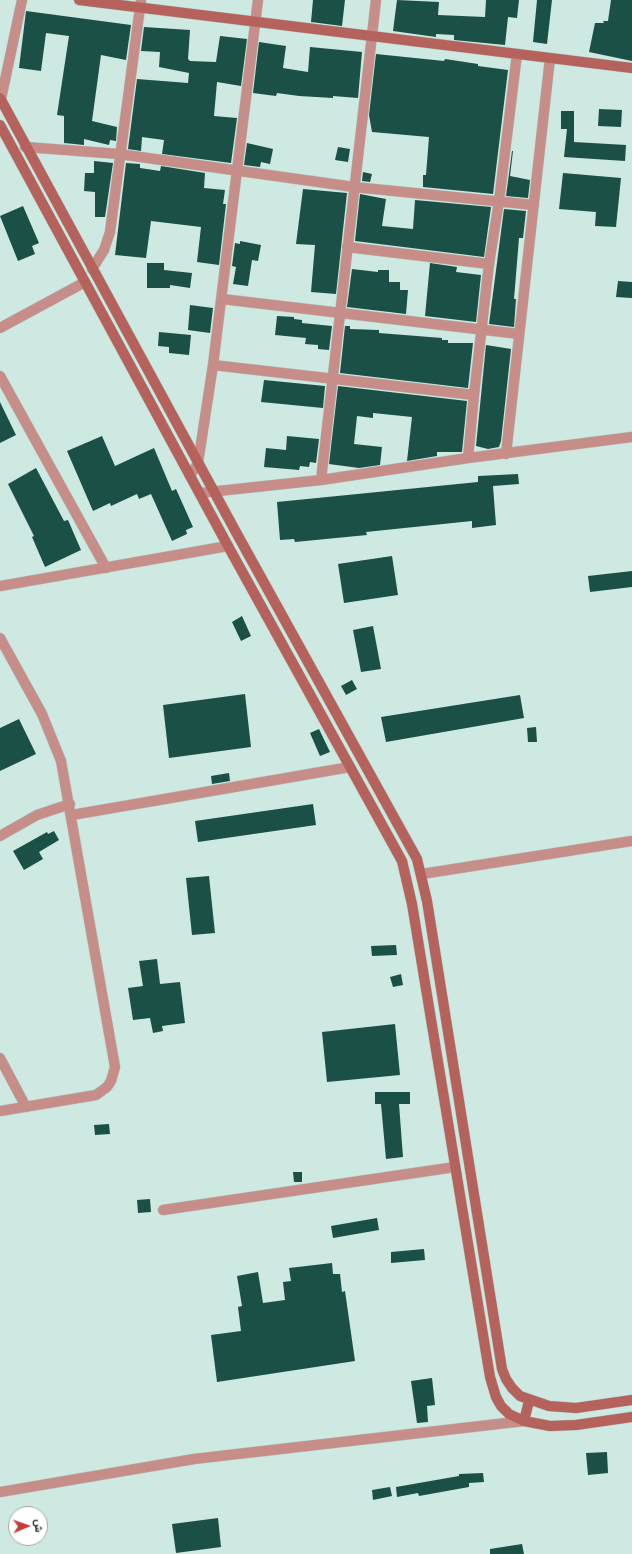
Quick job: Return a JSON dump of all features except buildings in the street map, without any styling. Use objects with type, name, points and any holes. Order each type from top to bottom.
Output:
[{"type":"main road","points":[[79,0],[140,4],[255,22],[632,68]]},
{"type":"main road","points":[[0,98],[25,147],[198,463],[411,846],[422,874],[502,1369],[512,1388],[520,1396],[529,1401],[549,1406],[576,1408],[632,1400]]},
{"type":"main road","points":[[0,125],[228,546],[396,848],[407,877],[492,1387],[501,1406],[509,1414],[524,1421],[563,1426],[632,1417]]},
{"type":"main road","points":[[524,1421],[529,1401]]},
{"type":"street","points":[[0,98],[22,0]]},
{"type":"street","points":[[190,476],[198,463],[213,365],[258,0]]},
{"type":"street","points":[[321,480],[376,0]]},
{"type":"street","points":[[92,268],[104,250],[108,239],[140,4]]},
{"type":"street","points":[[468,458],[489,264],[499,201],[517,54]]},
{"type":"street","points":[[506,454],[550,58]]},
{"type":"street","points":[[25,147],[119,154],[354,187],[534,205]]},
{"type":"street","points":[[347,247],[489,264]]},
{"type":"street","points":[[0,328],[85,282]]},
{"type":"street","points":[[222,299],[339,314],[519,334]]},
{"type":"street","points":[[213,365],[474,395]]},
{"type":"street","points":[[0,376],[106,568]]},
{"type":"street","points":[[200,493],[321,480],[468,458],[632,437]]},
{"type":"street","points":[[0,586],[228,546]]},
{"type":"street","points":[[0,638],[50,730],[61,762],[72,815],[115,1067],[111,1081],[107,1087],[96,1095],[0,1111]]},
{"type":"street","points":[[72,815],[350,767]]},
{"type":"street","points":[[0,836],[37,815],[70,804]]},
{"type":"street","points":[[422,874],[632,840]]},
{"type":"street","points":[[0,1058],[26,1107]]},
{"type":"street","points":[[163,1210],[455,1167]]},
{"type":"street","points":[[0,1492],[194,1459],[524,1421]]}]
